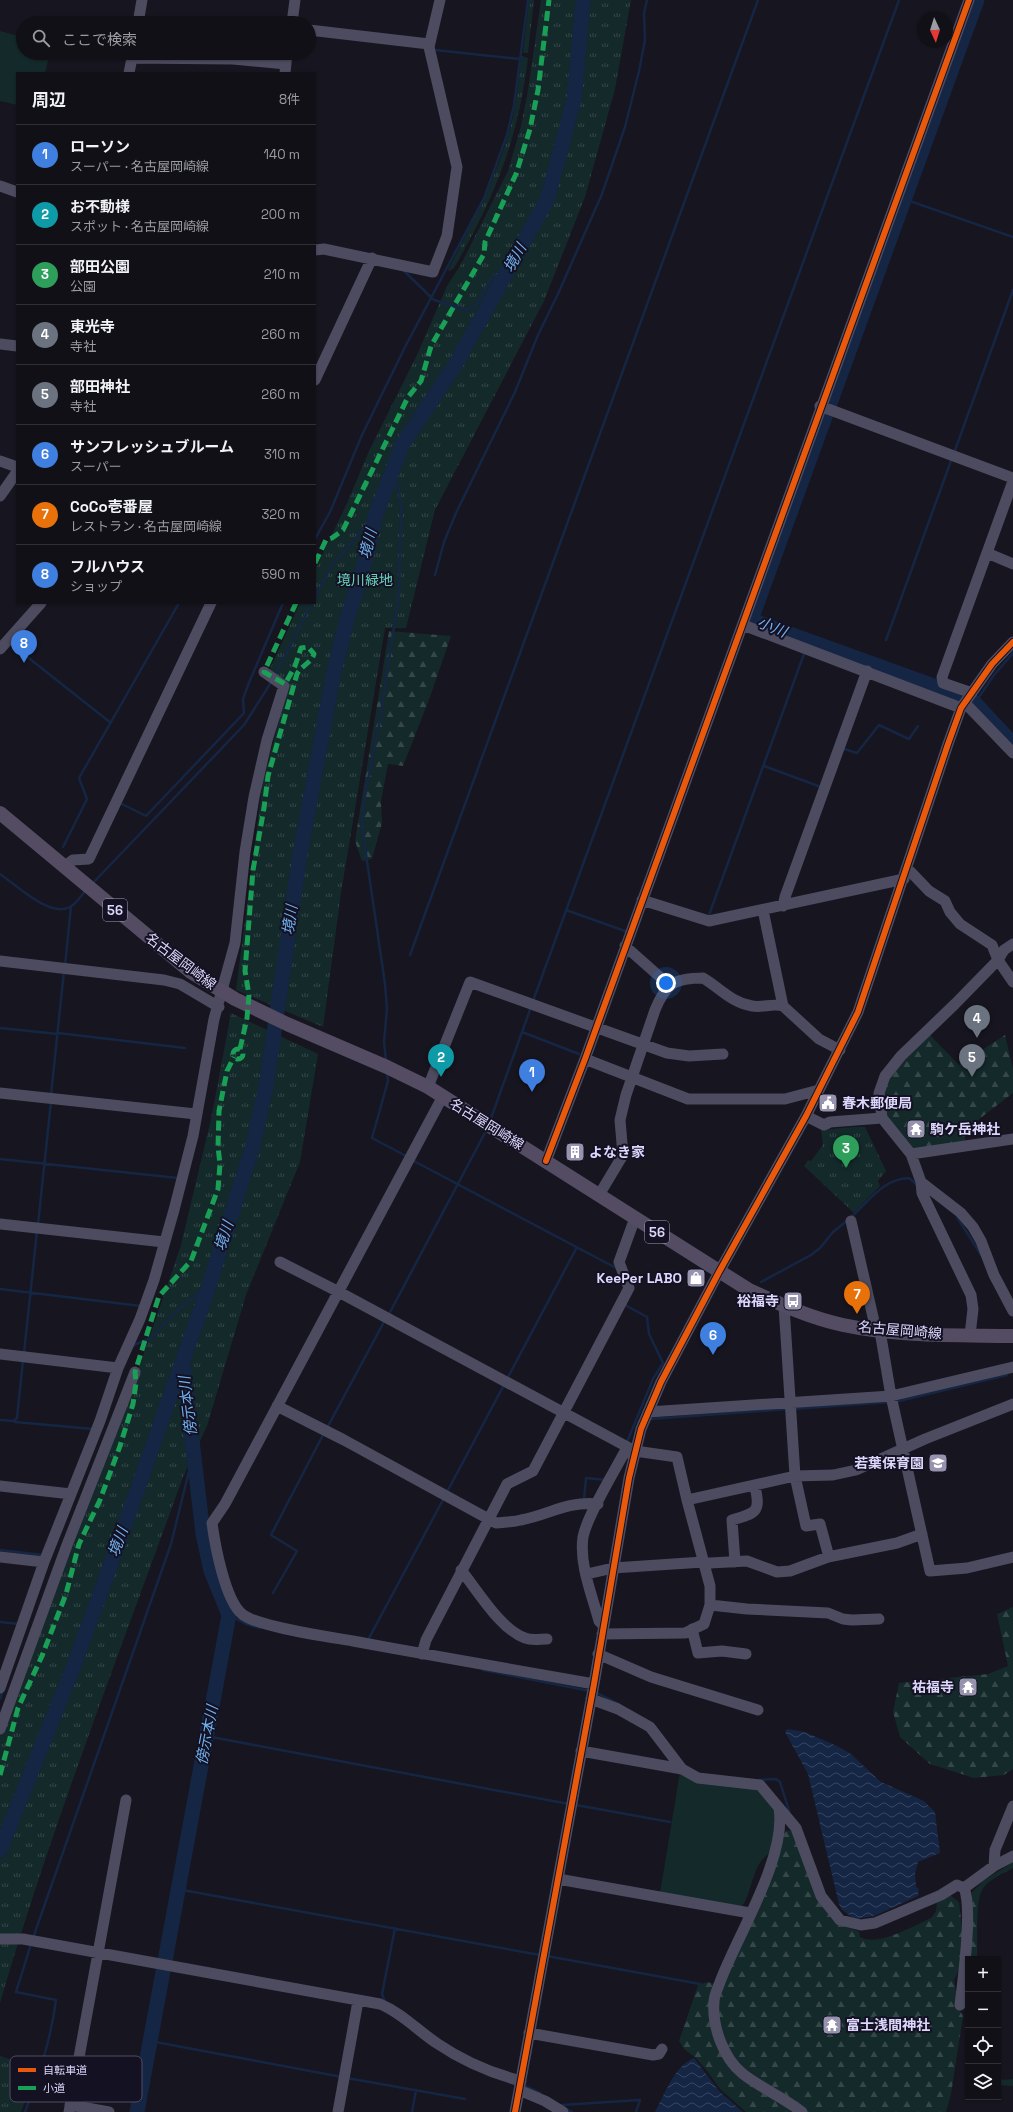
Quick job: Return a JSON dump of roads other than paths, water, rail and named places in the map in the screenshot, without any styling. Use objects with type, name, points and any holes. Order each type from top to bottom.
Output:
[{"type":"main road","name":"名古屋岡崎線","points":[[0,813],[191,972],[222,992],[235,1000],[387,1067],[428,1087],[719,1272],[784,1306],[843,1325],[878,1330],[920,1334],[1013,1336]]},
{"type":"street","points":[[139,16],[142,0]]},
{"type":"street","points":[[293,16],[295,0]]},
{"type":"street","points":[[316,250],[324,249],[372,258],[433,272],[447,236],[457,167],[429,44],[440,0]]},
{"type":"street","points":[[546,1161],[585,1059],[743,624],[820,406],[969,0]]},
{"type":"street","points":[[316,31],[429,44]]},
{"type":"street","points":[[129,72],[131,60]]},
{"type":"street","points":[[246,60],[286,63]]},
{"type":"street","points":[[0,186],[16,192]]},
{"type":"street","points":[[316,378],[372,258]]},
{"type":"street","points":[[0,344],[16,346]]},
{"type":"street","points":[[820,406],[1013,478]]},
{"type":"street","points":[[0,461],[16,468]]},
{"type":"street","points":[[0,496],[16,473]]},
{"type":"street","points":[[1013,481],[942,677],[943,683],[967,700],[1013,753]]},
{"type":"street","points":[[987,553],[1013,564]]},
{"type":"street","points":[[0,650],[39,604]]},
{"type":"street","points":[[64,866],[73,860],[89,859],[211,604]]},
{"type":"street","points":[[743,624],[867,671],[967,700]]},
{"type":"street","points":[[515,2112],[594,1684],[602,1630],[634,1452],[648,1412],[661,1382],[719,1272],[806,1116],[858,1012],[904,879],[948,744],[967,700],[992,664],[1013,642]]},
{"type":"street","points":[[783,906],[867,671]]},
{"type":"street","points":[[0,1687],[44,1562],[118,1368],[140,1319],[164,1242],[193,1136],[214,1019],[219,1007],[234,943],[245,852],[254,797],[268,740],[284,686],[265,674]]},
{"type":"street","points":[[907,868],[929,891],[945,901],[950,912],[960,924],[992,945],[998,960],[1013,982]]},
{"type":"street","points":[[642,900],[709,921],[904,879]]},
{"type":"street","points":[[763,910],[783,1006]]},
{"type":"street","points":[[970,1336],[973,1309],[971,1294],[922,1193],[922,1182],[911,1154],[882,1118],[879,1093],[885,1076],[901,1056],[998,960],[1004,950],[1013,944]]},
{"type":"street","points":[[626,946],[669,984]]},
{"type":"street","points":[[0,961],[164,980],[180,984],[219,1007]]},
{"type":"street","points":[[599,1195],[624,1155],[620,1120],[632,1076],[661,996],[669,984],[678,980],[703,978],[737,1002],[754,1006],[776,1004],[783,1006],[819,1039],[840,1050]]},
{"type":"street","points":[[428,1087],[470,982],[643,1046],[673,1055],[723,1054]]},
{"type":"street","points":[[585,1059],[688,1099],[785,1099],[819,1090]]},
{"type":"street","points":[[0,1093],[196,1114]]},
{"type":"street","points":[[443,1096],[225,1504],[212,1523],[218,1558],[236,1609],[243,1615],[261,1623],[315,1635],[594,1684]]},
{"type":"street","points":[[806,1116],[824,1125],[830,1122],[882,1118]]},
{"type":"street","points":[[911,1154],[1013,1139]]},
{"type":"street","points":[[922,1182],[962,1213],[973,1227],[981,1241],[994,1275],[1013,1311]]},
{"type":"street","points":[[422,1654],[426,1640],[461,1570],[507,1484],[533,1471],[629,1288],[619,1262],[635,1218]]},
{"type":"street","points":[[851,1221],[878,1330],[902,1449],[930,1571],[967,1568],[1013,1557]]},
{"type":"street","points":[[0,1224],[164,1242]]},
{"type":"street","points":[[280,1262],[338,1291],[563,1412],[634,1452]]},
{"type":"street","points":[[784,1306],[795,1476],[806,1526],[820,1524],[829,1557]]},
{"type":"street","points":[[0,1354],[118,1368]]},
{"type":"street","points":[[648,1412],[891,1396],[1013,1367]]},
{"type":"street","points":[[0,1728],[67,1545],[134,1372]]},
{"type":"street","points":[[687,1500],[795,1476],[833,1475],[856,1470],[902,1449],[1013,1404]]},
{"type":"street","points":[[277,1406],[344,1440],[496,1523],[522,1520],[583,1503],[598,1504]]},
{"type":"street","points":[[634,1452],[677,1457],[710,1586],[710,1605],[704,1624],[685,1633],[655,1634],[602,1630],[584,1562],[584,1535],[624,1453],[634,1452]]},
{"type":"street","points":[[0,1486],[71,1494]]},
{"type":"street","points":[[735,1562],[732,1520],[752,1514],[755,1511],[758,1501],[754,1486]]},
{"type":"street","points":[[587,1574],[613,1568],[704,1562],[747,1561],[777,1572],[790,1571],[829,1557],[897,1542],[922,1534]]},
{"type":"street","points":[[0,1557],[44,1562]]},
{"type":"street","points":[[461,1570],[502,1621],[517,1634],[527,1639],[547,1639]]},
{"type":"street","points":[[710,1605],[748,1609],[828,1613],[843,1619],[852,1620],[879,1619]]},
{"type":"street","points":[[692,1629],[698,1653],[722,1652],[746,1654]]},
{"type":"street","points":[[598,1654],[651,1677],[758,1710]]},
{"type":"street","points":[[591,1699],[618,1709],[650,1727],[682,1769]]},
{"type":"street","points":[[581,1751],[682,1769],[698,1778],[760,1785],[796,1828],[821,1896],[840,1920],[861,1925],[875,1923],[941,1895],[957,1885],[964,1888],[967,1894],[967,1927],[960,2005]]},
{"type":"street","points":[[79,2056],[126,1800]]},
{"type":"street","points":[[994,1866],[995,1850],[1013,1806]]},
{"type":"street","points":[[779,1808],[781,1821],[773,1861],[732,1951],[714,2001],[716,2030],[727,2054],[741,2072],[787,2100],[802,2112]]},
{"type":"street","points":[[964,1888],[994,1866],[1013,1856]]},
{"type":"street","points":[[558,1879],[750,1913]]},
{"type":"street","points":[[0,1940],[21,1939],[380,2004],[393,2009],[438,2044],[478,2066],[520,2086],[563,2112]]},
{"type":"street","points":[[338,2112],[358,2001]]},
{"type":"street","points":[[530,2033],[653,2055],[659,2054],[662,2049]]},
{"type":"street","points":[[69,2108],[108,2112]]},
{"type":"water","points":[[787,1729],[805,1732],[837,1746],[851,1754],[881,1782],[924,1801],[935,1812],[940,1853],[918,1862],[915,1873],[916,1887],[919,1889],[918,1896],[874,1916],[855,1919],[842,1910],[839,1904],[808,1774],[785,1732]]},
{"type":"water","points":[[694,2058],[719,2091],[743,2112],[655,2112],[666,2089],[681,2067]]},
{"type":"waterway","points":[[316,537],[330,512],[362,435],[405,347],[484,198],[507,135],[514,105],[528,0]]},
{"type":"waterway","name":"境川","points":[[0,1850],[73,1668],[116,1550],[208,1289],[252,1149],[266,1087],[300,855],[333,676],[345,627],[366,558],[376,514],[402,445],[455,365],[547,200],[574,100],[583,0]]},
{"type":"waterway","points":[[435,575],[444,542],[456,513],[515,392],[538,335],[558,294],[602,194],[625,127],[639,71],[645,40],[644,13],[647,0]]},
{"type":"waterway","points":[[410,955],[758,0]]},
{"type":"waterway","points":[[533,1001],[899,0]]},
{"type":"waterway","name":"小川","points":[[977,0],[751,620],[959,695],[975,703],[1013,744]]},
{"type":"waterway","points":[[435,50],[520,59]]},
{"type":"waterway","points":[[904,199],[1013,237]]},
{"type":"waterway","points":[[404,271],[434,300],[468,310],[475,306],[493,276],[505,275]]},
{"type":"waterway","points":[[954,453],[1013,290]]},
{"type":"waterway","points":[[886,640],[952,458]]},
{"type":"waterway","points":[[386,1061],[384,1042],[387,1009],[385,984],[362,827],[365,795],[379,725],[399,594],[401,509],[399,489],[392,472]]},
{"type":"waterway","points":[[316,596],[330,568],[376,514]]},
{"type":"waterway","points":[[63,847],[87,799],[79,778],[178,604]]},
{"type":"waterway","points":[[120,803],[146,816],[244,713],[243,699],[283,604]]},
{"type":"waterway","points":[[274,677],[311,604]]},
{"type":"waterway","points":[[11,644],[111,723]]},
{"type":"waterway","points":[[709,915],[805,651]]},
{"type":"waterway","points":[[975,703],[994,675],[1013,653]]},
{"type":"waterway","points":[[91,885],[244,725],[272,681]]},
{"type":"waterway","points":[[843,751],[844,749],[857,753],[879,725],[909,739],[918,726]]},
{"type":"waterway","points":[[764,766],[821,787]]},
{"type":"waterway","points":[[0,874],[34,899],[53,908],[62,909],[72,906],[85,891]]},
{"type":"waterway","points":[[65,966],[71,906]]},
{"type":"waterway","points":[[566,910],[625,931]]},
{"type":"waterway","points":[[51,1095],[64,971]]},
{"type":"waterway","points":[[490,1121],[531,1007]]},
{"type":"waterway","points":[[0,1028],[58,1034]]},
{"type":"waterway","points":[[522,1032],[579,1054]]},
{"type":"waterway","points":[[58,1033],[185,1048]]},
{"type":"waterway","points":[[387,1072],[388,1081],[372,1138],[406,1156]]},
{"type":"waterway","points":[[38,1224],[51,1102]]},
{"type":"waterway","points":[[388,1316],[487,1129]]},
{"type":"waterway","points":[[0,1159],[178,1178]]},
{"type":"waterway","points":[[412,1160],[618,1269]]},
{"type":"waterway","points":[[851,1217],[877,1192],[891,1182],[909,1178],[917,1185]]},
{"type":"waterway","points":[[957,1217],[981,1255]]},
{"type":"waterway","points":[[761,1282],[811,1255],[820,1248],[833,1232],[848,1220]]},
{"type":"waterway","points":[[24,1353],[37,1231]]},
{"type":"waterway","points":[[507,1379],[577,1247]]},
{"type":"waterway","points":[[132,1347],[151,1338],[175,1313],[209,1284]]},
{"type":"waterway","points":[[0,1289],[141,1306]]},
{"type":"waterway","points":[[626,1303],[625,1305],[647,1317],[649,1334],[663,1363],[653,1379],[627,1442]]},
{"type":"waterway","points":[[327,1428],[385,1320]]},
{"type":"waterway","points":[[0,1420],[14,1421],[17,1418],[23,1360]]},
{"type":"waterway","name":"傍示本川","points":[[142,2085],[229,1615],[211,1571],[203,1534],[183,1363]]},
{"type":"waterway","points":[[895,1402],[1007,1375]]},
{"type":"waterway","points":[[447,1492],[505,1383]]},
{"type":"waterway","points":[[793,1409],[890,1402]]},
{"type":"waterway","points":[[650,1419],[788,1409]]},
{"type":"waterway","points":[[15,1422],[93,1429]]},
{"type":"waterway","points":[[273,1593],[297,1551],[271,1535],[324,1433]]},
{"type":"waterway","points":[[33,1938],[171,1544],[189,1471],[192,1468],[195,1468]]},
{"type":"waterway","points":[[584,1499],[586,1478],[606,1480]]},
{"type":"waterway","points":[[368,1640],[444,1498]]},
{"type":"waterway","points":[[0,1550],[43,1555]]},
{"type":"waterway","points":[[229,1615],[246,1624],[260,1628]]},
{"type":"waterway","points":[[0,1622],[19,1624]]},
{"type":"waterway","points":[[483,1670],[590,1691]]},
{"type":"waterway","points":[[0,1699],[3,1690]]},
{"type":"waterway","points":[[595,1692],[619,1704]]},
{"type":"waterway","points":[[206,1736],[569,1804]]},
{"type":"waterway","points":[[759,1780],[776,1779],[780,1782],[790,1814]]},
{"type":"waterway","points":[[576,1805],[670,1822]]},
{"type":"waterway","points":[[177,1889],[540,1955]]},
{"type":"waterway","points":[[385,2002],[382,1994],[395,1928]]},
{"type":"waterway","points":[[31,1944],[16,1992],[56,2000],[44,2056]]},
{"type":"waterway","points":[[547,1956],[700,1984]]},
{"type":"waterway","points":[[150,2041],[342,2077]]},
{"type":"waterway","points":[[347,2078],[465,2099]]},
{"type":"waterway","points":[[523,2085],[540,2093]]},
{"type":"waterway","points":[[412,2112],[416,2090]]},
{"type":"waterway","points":[[562,2105],[640,2100],[636,2112]]},
{"type":"waterway","points":[[25,2112],[29,2102]]},
{"type":"waterway","name":"傍示本川","points":[[137,2112],[139,2102]]},
{"type":"waterway","points":[[565,2108],[572,2112]]},
{"type":"place","name":"フルハウス","points":[[24,663]]},
{"type":"place","name":"東光寺","points":[[977,1038]]},
{"type":"place","name":"お不動様","points":[[441,1077]]},
{"type":"place","name":"部田神社","points":[[972,1077]]},
{"type":"place","name":"ローソン","points":[[532,1092]]},
{"type":"place","name":"春木郵便局","points":[[828,1103]]},
{"type":"place","name":"駒ケ岳神社","points":[[916,1129]]},
{"type":"place","name":"よなき家","points":[[575,1152]]},
{"type":"place","name":"部田公園","points":[[846,1168]]},
{"type":"place","name":"KeePer LABO","points":[[696,1278]]},
{"type":"place","name":"裕福寺","points":[[793,1301]]},
{"type":"place","name":"CoCo壱番屋","points":[[857,1314]]},
{"type":"place","name":"サンフレッシュブルーム","points":[[713,1355]]},
{"type":"place","name":"若葉保育園","points":[[938,1463]]},
{"type":"place","name":"祐福寺","points":[[968,1687]]},
{"type":"place","name":"富士浅間神社","points":[[832,2025]]},
{"type":"park label","name":"境川緑地","points":[[365,580]]}]
